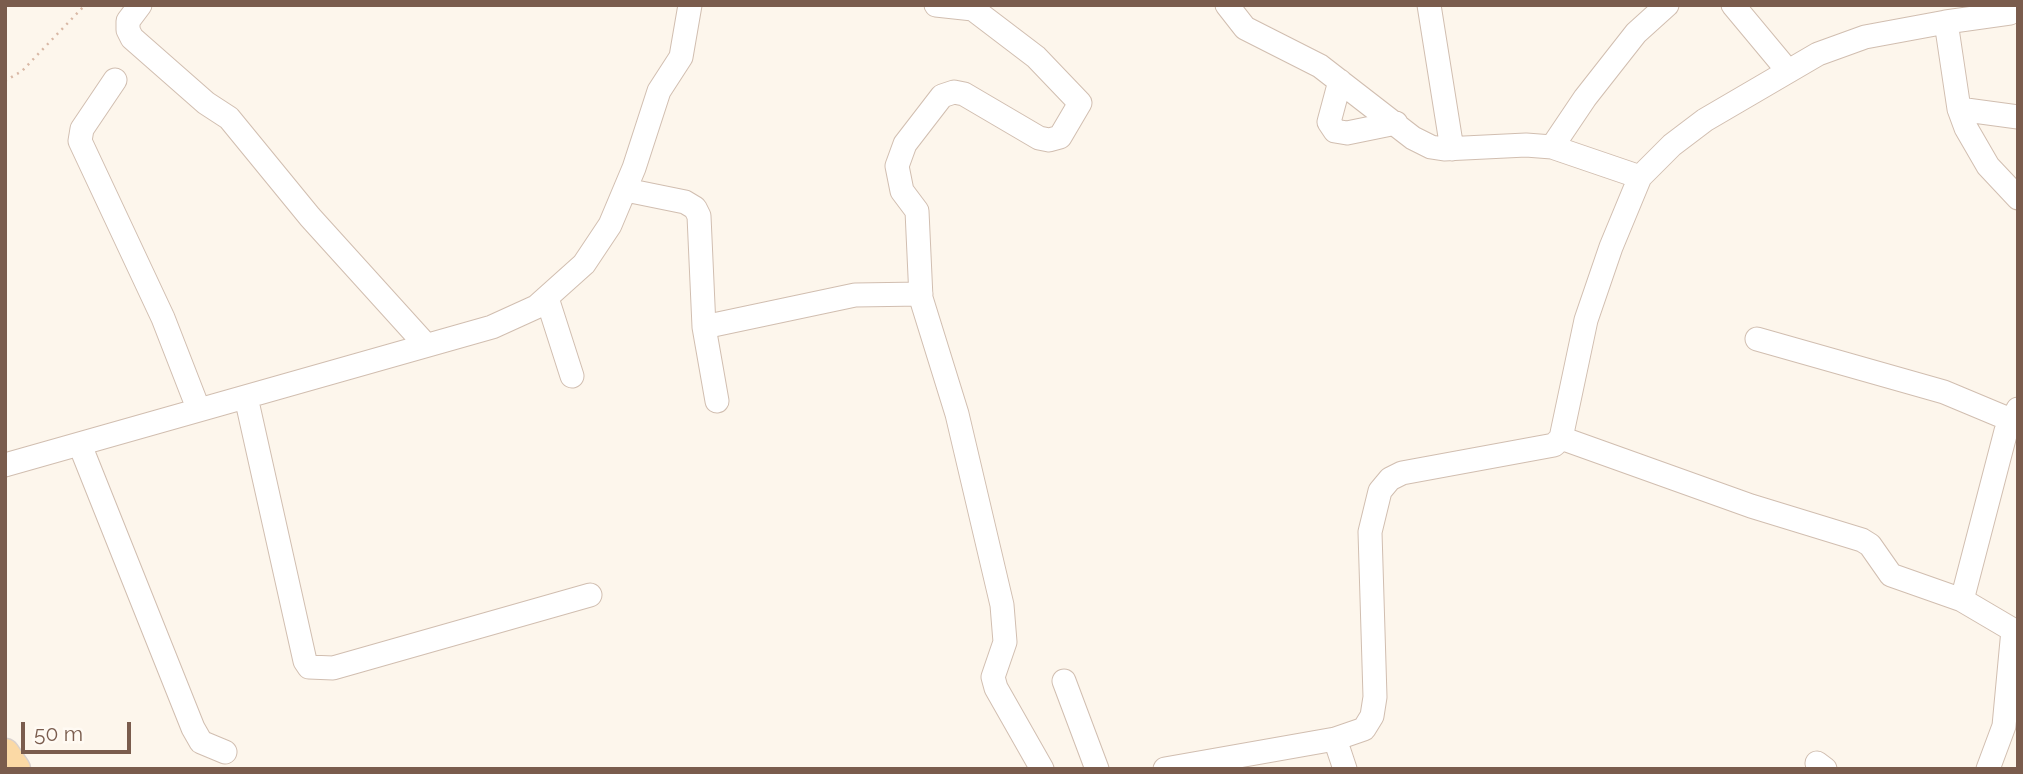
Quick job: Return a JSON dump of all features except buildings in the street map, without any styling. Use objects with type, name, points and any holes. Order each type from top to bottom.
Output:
[{"type":"main road","points":[[5,752],[16,769]]},
{"type":"street","points":[[140,5],[128,21],[132,38],[205,103],[229,118],[310,217],[425,344]]},
{"type":"street","points":[[5,465],[521,316],[547,298],[599,247],[625,190],[659,91],[681,57],[690,5]]},
{"type":"street","points":[[936,5],[974,7],[1036,57],[1080,103],[1059,137],[1049,140],[1039,138],[964,94],[954,92],[942,96],[905,144],[897,166],[902,191],[917,211],[920,226],[921,294],[957,414],[1002,605],[1005,642],[993,677],[996,688],[1042,769]]},
{"type":"street","points":[[1227,5],[1245,28],[1320,66],[1431,147],[1552,147],[1640,177]]},
{"type":"street","points":[[1429,5],[1452,149]]},
{"type":"street","points":[[1552,147],[1585,98],[1636,33],[1667,5]]},
{"type":"street","points":[[1733,5],[1788,71]]},
{"type":"street","points":[[1165,769],[1335,739],[1364,729],[1372,716],[1375,697],[1370,549],[1372,514],[1380,491],[1390,479],[1402,473],[1554,445],[1561,438],[1586,320],[1611,247],[1640,177],[1672,145],[1705,120],[1818,54],[1865,37],[2010,13],[2018,7]]},
{"type":"street","points":[[1946,22],[1959,109],[1978,153],[2018,198]]},
{"type":"street","points":[[115,80],[82,129],[80,141],[150,288],[198,408]]},
{"type":"street","points":[[1340,81],[1329,122],[1335,131],[1347,133],[1396,123]]},
{"type":"street","points":[[1959,109],[2018,117]]},
{"type":"street","points":[[625,190],[685,202],[695,208],[701,240],[704,327],[718,401]]},
{"type":"street","points":[[704,327],[855,295],[921,294]]},
{"type":"street","points":[[547,298],[572,376]]},
{"type":"street","points":[[1757,339],[1944,392],[2014,415],[1962,600]]},
{"type":"street","points":[[246,397],[305,661],[309,667],[318,669],[345,665],[590,595]]},
{"type":"street","points":[[1561,438],[1751,506],[1862,540],[1870,545],[1891,575],[1962,600],[2015,629],[2004,726],[1988,769]]},
{"type":"street","points":[[80,445],[193,728],[201,742],[225,752]]},
{"type":"street","points":[[1064,681],[1097,769]]},
{"type":"street","points":[[1335,739],[1345,769]]},
{"type":"path","points":[[5,81],[22,71],[85,5]]}]
